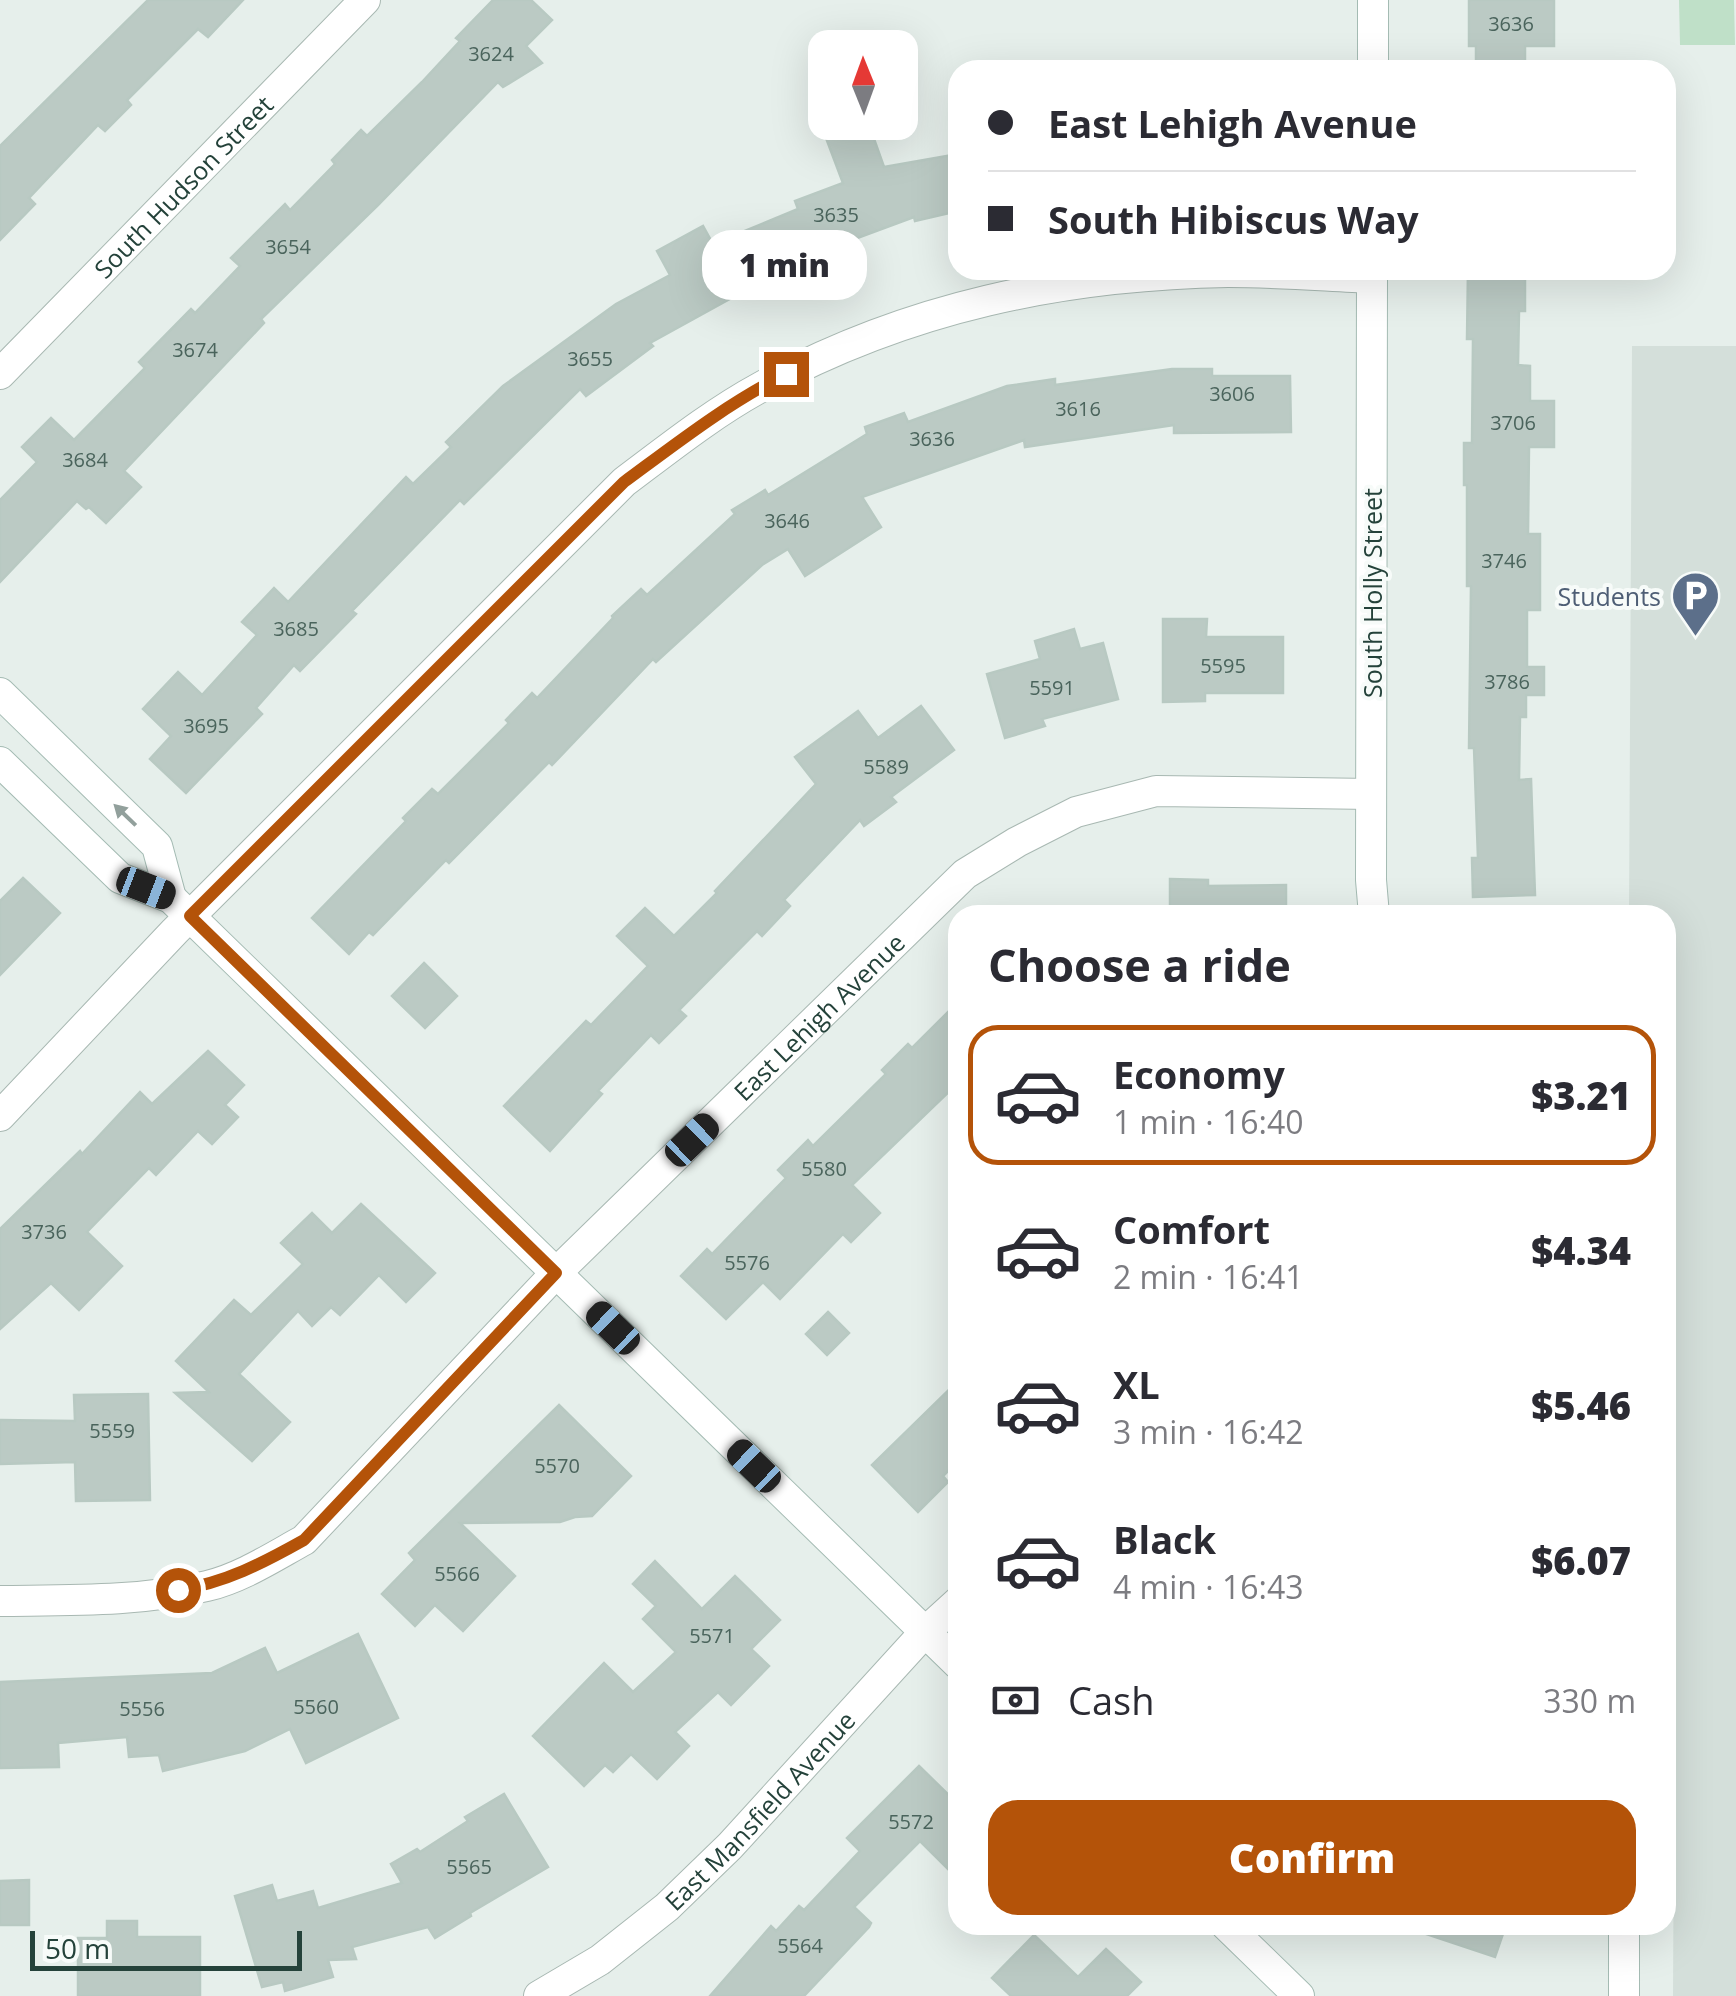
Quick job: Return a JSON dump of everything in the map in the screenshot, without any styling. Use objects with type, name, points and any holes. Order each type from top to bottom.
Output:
[{"type":"street","name":"South Hudson Street","points":[[0,374],[366,0]]},
{"type":"street","points":[[1373,0],[1373,60]]},
{"type":"street","points":[[0,1116],[180,907],[624,482],[759,388],[842,347],[910,322],[1018,292],[1111,280]]},
{"type":"street","name":"South Holly Street","points":[[1372,280],[1374,905]]},
{"type":"street","points":[[0,693],[157,846],[180,907]]},
{"type":"street","points":[[0,762],[120,878],[180,907],[948,1654]]},
{"type":"street","name":"East Lehigh Avenue","points":[[0,1602],[117,1600],[208,1586],[260,1565],[304,1540],[556,1273],[965,874],[1017,842],[1076,812],[1156,791],[1371,794]]},
{"type":"street","name":"East Mansfield Avenue","points":[[540,1996],[600,1960],[667,1907],[730,1846],[948,1611]]},
{"type":"street","points":[[1236,1935],[1299,1996]]},
{"type":"street","points":[[1624,1935],[1624,1996]]},
{"type":"shaded area","points":[[1632,346],[1736,346],[1736,1996],[1673,1996],[1676,905],[1629,905]]},
{"type":"green space","points":[[1679,0],[1734,0],[1735,45],[1680,45]]},
{"type":"building","points":[[148,0],[243,0],[208,37],[198,29],[127,100],[131,105],[105,131],[98,125],[29,198],[35,204],[0,240],[0,146]]},
{"type":"building","points":[[493,0],[531,0],[552,20],[526,46],[542,63],[503,87],[498,82],[261,319],[264,323],[124,471],[141,487],[106,523],[77,501],[0,582],[0,500],[37,462],[22,447],[51,418],[74,440],[145,368],[139,362],[191,309],[195,313],[240,266],[231,258],[285,204],[290,210],[335,164],[332,160],[361,130],[367,136],[422,82],[460,41],[456,38]]},
{"type":"building","points":[[1469,0],[1554,0],[1554,46],[1525,46],[1525,60],[1476,60],[1476,46],[1469,46]]},
{"type":"building","points":[[827,140],[874,140],[884,167],[948,156],[948,213],[915,221],[914,217],[763,273],[766,279],[650,343],[653,346],[586,396],[580,389],[464,504],[460,500],[352,611],[356,614],[300,671],[294,665],[256,708],[262,714],[186,793],[150,759],[171,736],[143,709],[178,672],[202,695],[257,635],[242,622],[274,588],[288,602],[406,477],[413,484],[451,447],[446,442],[503,386],[616,304],[670,275],[657,251],[703,226],[713,244],[798,209],[795,201],[843,183]]},
{"type":"building","points":[[1468,280],[1525,280],[1525,311],[1519,311],[1518,365],[1530,366],[1530,401],[1554,401],[1554,447],[1529,447],[1528,534],[1540,534],[1540,610],[1527,610],[1527,667],[1544,667],[1544,695],[1526,695],[1526,717],[1520,717],[1519,780],[1531,779],[1535,895],[1473,897],[1472,858],[1478,858],[1474,748],[1469,748],[1471,586],[1467,586],[1464,443],[1472,443],[1473,339],[1467,339]]},
{"type":"building","points":[[1172,369],[1212,369],[1212,376],[1290,376],[1291,432],[1174,433],[1174,425],[1025,447],[1024,440],[862,497],[881,527],[805,576],[788,549],[762,565],[656,662],[653,659],[552,765],[549,762],[449,863],[446,860],[373,935],[369,932],[349,954],[312,918],[432,789],[438,794],[509,723],[506,720],[532,693],[537,698],[612,616],[641,589],[647,595],[735,514],[732,510],[765,490],[768,495],[867,434],[865,427],[904,413],[908,422],[1007,386],[1055,379],[1055,385]]},
{"type":"building","points":[[1163,619],[1207,619],[1206,637],[1283,637],[1283,693],[1205,693],[1205,701],[1163,702]]},
{"type":"building","points":[[1074,629],[1080,649],[1103,643],[1118,699],[1042,719],[1045,726],[1005,738],[987,674],[1040,659],[1035,641]]},
{"type":"building","points":[[921,706],[954,750],[891,797],[896,802],[864,826],[860,820],[784,900],[790,906],[762,936],[757,931],[679,1010],[686,1016],[659,1043],[651,1035],[598,1091],[602,1094],[550,1151],[504,1106],[586,1021],[591,1025],[648,966],[617,936],[645,908],[674,936],[717,893],[816,784],[795,757],[858,711],[878,738]]},
{"type":"building","points":[[23,878],[60,913],[0,975],[0,901]]},
{"type":"building","points":[[1170,879],[1208,880],[1208,886],[1286,885],[1286,905],[1170,905]]},
{"type":"building","points":[[424,963],[457,996],[425,1028],[392,996]]},
{"type":"building","points":[[948,1012],[948,1093],[852,1185],[880,1213],[851,1242],[843,1234],[780,1299],[763,1282],[726,1319],[681,1276],[707,1249],[712,1254],[786,1178],[778,1170],[808,1140],[813,1146],[886,1074],[882,1070],[908,1044],[912,1048]]},
{"type":"building","points":[[208,1051],[244,1085],[225,1105],[238,1117],[212,1144],[198,1131],[156,1175],[149,1168],[87,1232],[122,1266],[79,1310],[51,1283],[0,1329],[0,1229],[80,1151],[82,1154],[140,1092],[152,1104]]},
{"type":"building","points":[[361,1204],[435,1273],[406,1302],[379,1275],[340,1315],[331,1307],[312,1326],[298,1311],[239,1374],[290,1422],[252,1461],[175,1393],[209,1392],[176,1361],[234,1300],[251,1315],[303,1264],[281,1243],[312,1213],[332,1233]]},
{"type":"building","points":[[828,1312],[849,1333],[827,1355],[806,1334]]},
{"type":"building","points":[[948,1391],[948,1471],[943,1476],[948,1482],[918,1512],[872,1465]]},
{"type":"building","points":[[148,1394],[150,1500],[76,1501],[75,1462],[0,1464],[0,1420],[75,1421],[74,1395]]},
{"type":"building","points":[[559,1405],[631,1476],[592,1516],[560,1522],[460,1523],[515,1576],[463,1631],[435,1605],[415,1626],[382,1594],[415,1560],[409,1553]]},
{"type":"building","points":[[655,1561],[702,1609],[735,1576],[780,1620],[751,1649],[769,1666],[731,1705],[718,1692],[675,1732],[689,1746],[657,1779],[631,1754],[613,1772],[605,1765],[584,1786],[533,1736],[604,1663],[633,1692],[676,1652],[643,1619],[656,1606],[633,1584]]},
{"type":"building","points":[[358,1634],[398,1718],[306,1763],[290,1729],[245,1751],[163,1771],[159,1755],[129,1757],[127,1737],[58,1743],[59,1767],[0,1768],[0,1682],[212,1673],[265,1648],[277,1673]]},
{"type":"building","points":[[919,1766],[948,1794],[948,1869],[920,1841],[854,1907],[871,1923],[869,1927],[804,1996],[710,1996],[771,1926],[776,1931],[799,1906],[804,1910],[860,1851],[847,1838]]},
{"type":"building","points":[[504,1794],[548,1867],[435,1938],[428,1927],[352,1947],[356,1959],[328,1960],[333,1977],[285,1991],[283,1982],[262,1987],[235,1896],[272,1885],[277,1901],[313,1891],[318,1908],[402,1883],[391,1864],[417,1849],[420,1852],[468,1821],[465,1817]]},
{"type":"building","points":[[29,1880],[29,1925],[0,1925],[0,1881]]},
{"type":"building","points":[[107,1921],[137,1921],[137,1937],[200,1937],[200,1996],[78,1996],[78,1938],[107,1938]]},
{"type":"building","points":[[1034,1935],[1078,1977],[1106,1949],[1141,1982],[1127,1996],[1011,1996],[992,1978]]},
{"type":"building","points":[[1429,1935],[1503,1935],[1495,1957]]},
{"type":"place","name":"Students","points":[[1696,638]]},
{"type":"route","points":[[178,1590],[208,1586],[260,1565],[304,1540],[556,1273],[190,916],[624,482],[696,429],[786,374]]}]
